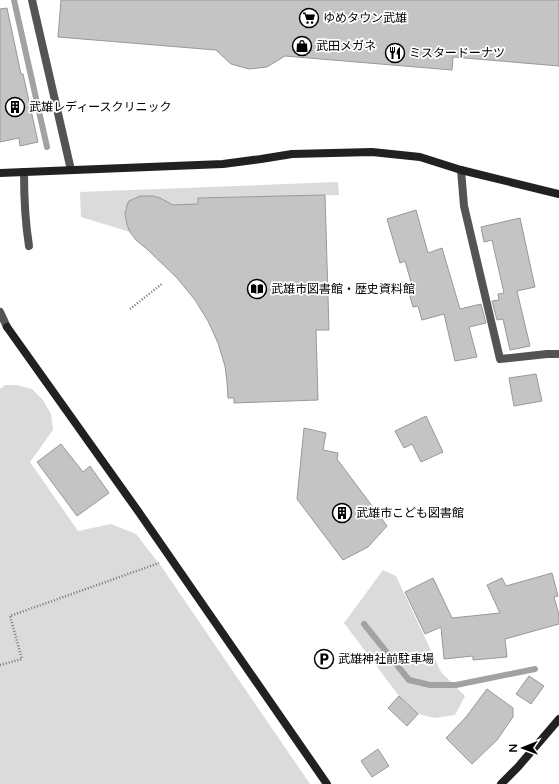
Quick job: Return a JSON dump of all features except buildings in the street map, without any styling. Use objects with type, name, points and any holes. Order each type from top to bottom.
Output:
[{"type":"street","points":[[32,0],[72,170]]},
{"type":"street","points":[[0,173],[223,164],[292,154],[372,152],[420,157],[461,170],[559,194]]},
{"type":"street","points":[[461,170],[464,206],[500,359],[559,354]]},
{"type":"street","points":[[24,172],[24,201],[28,246]]},
{"type":"street","points":[[0,312],[6,327],[172,559],[326,784]]},
{"type":"street","points":[[501,784],[518,767],[559,719]]},
{"type":"path","points":[[130,309],[163,283]]},
{"type":"path","points":[[0,664],[22,659],[10,616],[172,559]]},
{"type":"shaded area","points":[[338,182],[339,195],[199,198],[198,205],[173,205],[160,198],[140,196],[129,201],[125,209],[125,219],[130,232],[81,217],[80,192]]},
{"type":"shaded area","points":[[5,385],[17,385],[32,389],[43,400],[51,414],[53,430],[30,462],[78,531],[111,524],[136,534],[161,566],[310,784],[0,784],[0,389]]},
{"type":"shaded area","points":[[383,570],[396,576],[441,672],[465,696],[455,715],[435,718],[418,714],[399,696],[344,623]]},
{"type":"waterway","points":[[14,0],[47,147]]},
{"type":"waterway","points":[[364,624],[409,680],[430,685],[456,685],[535,669]]},
{"type":"place","name":"ゆめタウン武雄","points":[[309,18]]},
{"type":"place","name":"武田メガネ","points":[[302,46]]},
{"type":"place","name":"ミスタードーナツ","points":[[395,53]]},
{"type":"place","name":"武雄レディースクリニック","points":[[15,107]]},
{"type":"place","name":"武雄市図書館・歴史資料館","points":[[257,289]]},
{"type":"place","name":"武雄市こども図書館","points":[[342,513]]},
{"type":"place","name":"武雄神社前駐車場","points":[[324,659]]}]
